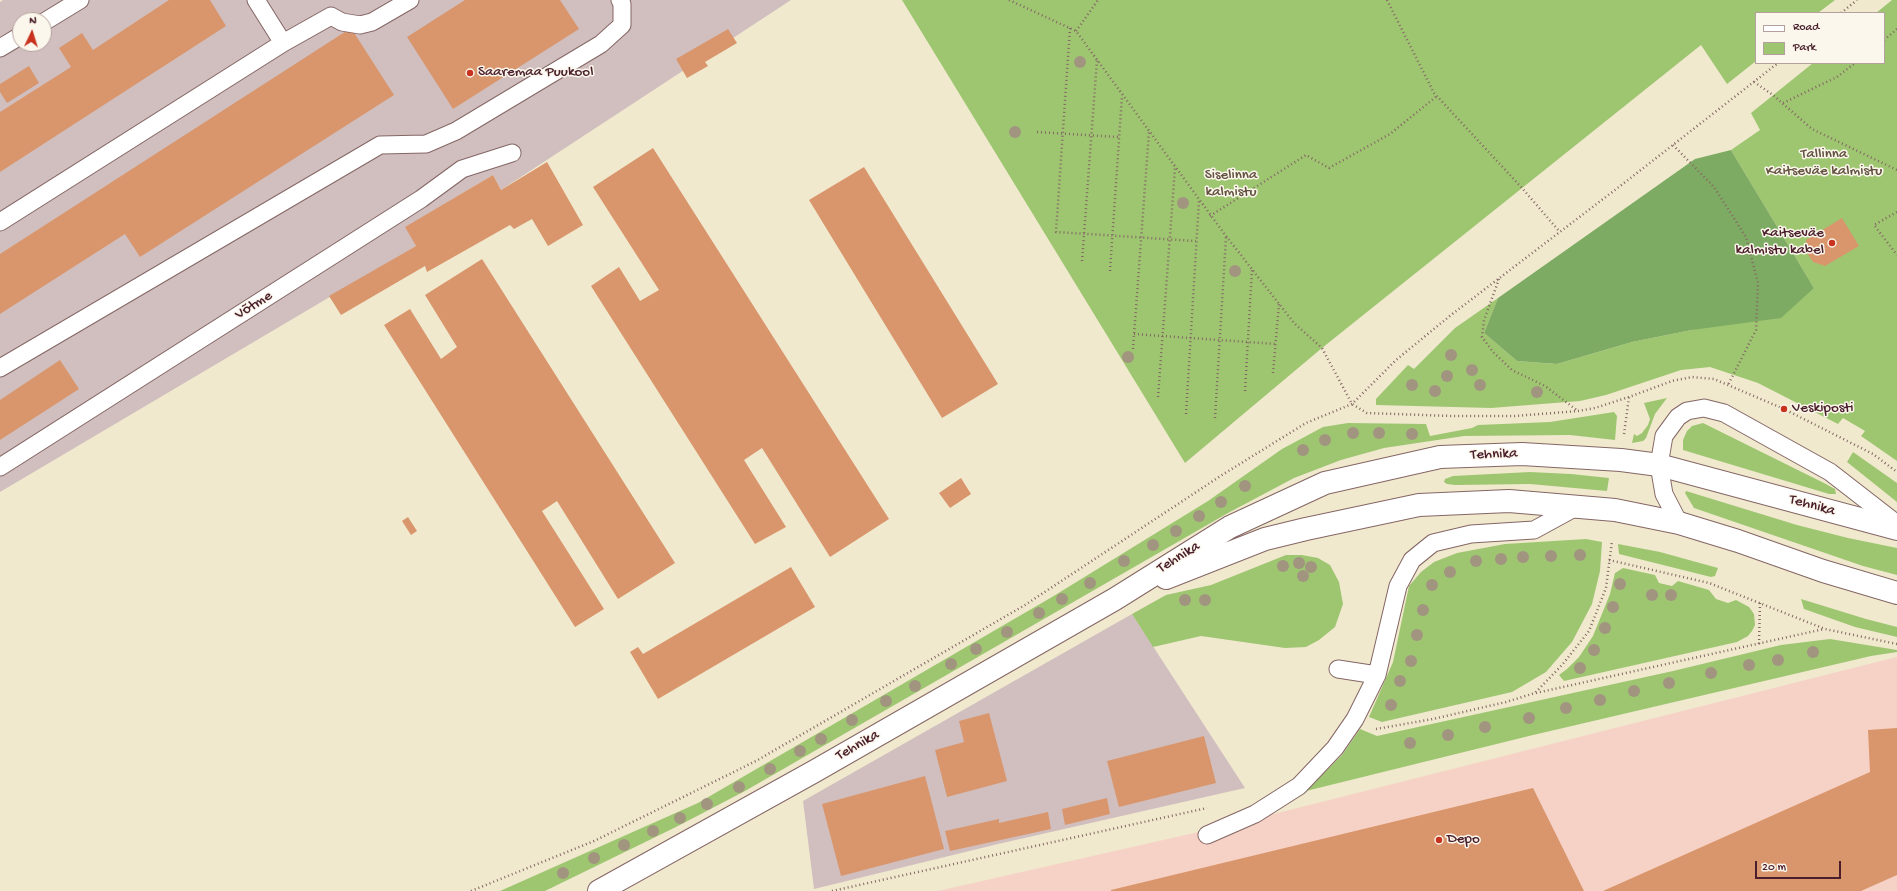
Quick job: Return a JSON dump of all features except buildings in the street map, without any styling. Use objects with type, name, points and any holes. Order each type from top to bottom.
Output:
[{"type":"main road","name":"Tehnika","points":[[599,891],[795,782],[1115,599],[1230,527],[1325,484],[1440,457],[1522,454],[1621,460],[1659,465],[1897,529]]},
{"type":"main road","name":"Tehnika","points":[[1115,599],[1265,540],[1419,505],[1509,501],[1615,510],[1679,523],[1738,541],[1823,571],[1897,593]]},
{"type":"lane","points":[[52,17],[80,0]]},
{"type":"lane","points":[[256,0],[283,43]]},
{"type":"lane","points":[[0,222],[283,43],[331,16],[342,22],[360,25],[372,22],[410,0]]},
{"type":"lane","points":[[0,368],[380,145],[426,144],[456,131],[601,44],[622,24],[622,4],[620,0]]},
{"type":"lane","points":[[0,48],[12,41]]},
{"type":"lane","name":"Võtme","points":[[0,467],[421,199],[462,169],[512,153]]},
{"type":"lane","points":[[1679,523],[1664,494],[1659,465],[1664,436],[1678,417],[1696,409],[1714,410],[1830,472],[1897,524]]},
{"type":"lane","points":[[1208,835],[1255,814],[1299,786],[1335,748],[1355,719],[1377,675],[1398,586],[1412,560],[1433,543],[1471,534],[1534,530],[1578,506]]},
{"type":"lane","points":[[1338,669],[1377,675]]},
{"type":"path","points":[[1009,0],[1076,31],[1210,216],[1294,323],[1322,348],[1352,404],[1367,413],[1452,416],[1515,416],[1578,411],[1595,408],[1672,381],[1692,377],[1714,379],[1784,409],[1873,454],[1897,472]]},
{"type":"path","points":[[1076,31],[1098,0]]},
{"type":"path","points":[[1387,0],[1437,96],[1522,188],[1559,231]]},
{"type":"path","points":[[1842,12],[1857,0]]},
{"type":"path","points":[[1070,28],[1056,232],[1196,241]]},
{"type":"path","points":[[1885,39],[1897,29]]},
{"type":"path","points":[[1082,261],[1097,60]]},
{"type":"path","points":[[471,891],[594,841],[756,761],[1025,605],[1222,475],[1306,423],[1352,404],[1396,360],[1451,315],[1777,64]]},
{"type":"path","points":[[1783,103],[1837,77],[1854,64]]},
{"type":"path","points":[[1754,82],[1783,103],[1812,129],[1897,170]]},
{"type":"path","points":[[1110,271],[1122,95]]},
{"type":"path","points":[[1210,216],[1306,156],[1329,168],[1390,134],[1437,96]]},
{"type":"path","points":[[1133,349],[1149,131]]},
{"type":"path","points":[[1037,132],[1120,137]]},
{"type":"path","points":[[1673,145],[1714,187],[1746,237],[1758,283],[1756,330],[1728,385]]},
{"type":"path","points":[[1158,397],[1175,167]]},
{"type":"path","points":[[1186,414],[1199,200]]},
{"type":"path","points":[[1897,212],[1874,225],[1897,255]]},
{"type":"path","points":[[1215,418],[1226,236]]},
{"type":"path","points":[[1245,391],[1252,270]]},
{"type":"path","points":[[1499,278],[1484,320],[1482,337],[1493,352],[1512,370],[1545,386],[1578,411]]},
{"type":"path","points":[[1273,373],[1279,304]]},
{"type":"path","points":[[1134,334],[1276,344]]},
{"type":"path","points":[[1624,440],[1629,397]]},
{"type":"path","points":[[1535,693],[1562,665],[1589,631],[1606,588],[1612,541]]},
{"type":"path","points":[[1609,560],[1708,583],[1825,629],[1897,644]]},
{"type":"path","points":[[1759,644],[1760,603]]},
{"type":"path","points":[[1370,726],[1377,729],[1433,719],[1506,702],[1535,693],[1825,629]]},
{"type":"path","points":[[832,891],[1214,806]]},
{"type":"shaded area","points":[[3,0],[791,0],[501,190],[493,175],[406,227],[416,246],[0,492],[0,2]]},
{"type":"shaded area","points":[[1132,614],[1245,788],[998,844],[814,889],[803,801]]},
{"type":"shaded area","points":[[1897,657],[1897,891],[938,891],[1234,824]]},
{"type":"green space","name":"Siselinna kalmistu","points":[[902,0],[1835,0],[1819,12],[1755,12],[1755,62],[1727,84],[1701,45],[1322,348],[1185,463]]},
{"type":"green space","name":"Tallinna Kaitseväe kalmistu","points":[[1892,0],[1897,0],[1897,461],[1861,436],[1865,431],[1843,418],[1838,424],[1758,383],[1710,367],[1681,370],[1606,395],[1580,401],[1491,408],[1376,405],[1376,399],[1408,365],[1414,369],[1455,328],[1498,298],[1484,333],[1517,361],[1557,364],[1632,342],[1692,330],[1814,288],[1731,150],[1760,130],[1751,113],[1812,64],[1885,64],[1885,12],[1877,12]]},
{"type":"green space","points":[[1731,150],[1814,288],[1781,318],[1692,330],[1632,342],[1557,364],[1517,361],[1484,333],[1498,298],[1695,159]]},
{"type":"green space","points":[[1667,398],[1655,414],[1646,438],[1643,441],[1632,443],[1634,434],[1637,436],[1642,433],[1648,425],[1650,419],[1644,403]]},
{"type":"green space","points":[[1614,412],[1617,416],[1615,440],[1570,435],[1464,436],[1384,448],[1341,460],[1294,478],[1228,513],[745,791],[676,827],[545,891],[500,891],[698,803],[1052,597],[1208,501],[1282,449],[1323,427],[1348,423],[1426,424],[1430,436],[1472,428],[1478,425],[1550,422]]},
{"type":"green space","points":[[1703,423],[1824,483],[1835,489],[1836,494],[1829,494],[1683,450],[1683,440],[1687,431],[1692,426]]},
{"type":"green space","points":[[1853,452],[1897,483],[1897,502],[1847,462]]},
{"type":"green space","points":[[1530,472],[1609,478],[1607,491],[1530,484],[1455,485],[1444,482],[1445,479],[1453,476]]},
{"type":"green space","points":[[1686,491],[1797,525],[1848,538],[1897,548],[1897,575],[1863,566],[1694,508],[1685,493]]},
{"type":"green space","points":[[1586,539],[1602,542],[1600,571],[1592,604],[1572,642],[1546,672],[1512,692],[1382,722],[1369,717],[1393,662],[1409,586],[1421,572],[1434,562],[1457,553],[1505,544]]},
{"type":"green space","points":[[1618,544],[1660,552],[1718,568],[1715,576],[1711,577],[1619,554]]},
{"type":"green space","points":[[1286,555],[1302,555],[1318,558],[1330,565],[1339,582],[1343,604],[1335,627],[1319,640],[1306,647],[1285,648],[1201,636],[1153,647],[1132,614],[1166,595],[1211,585]]},
{"type":"green space","points":[[1623,568],[1655,575],[1659,583],[1672,586],[1678,581],[1709,590],[1716,599],[1728,603],[1736,600],[1749,607],[1754,614],[1755,625],[1748,636],[1737,642],[1564,681],[1559,675],[1579,657],[1593,636],[1610,594],[1615,573]]},
{"type":"green space","points":[[1801,599],[1897,627],[1897,637],[1855,627],[1804,609]]},
{"type":"green space","points":[[1830,639],[1897,650],[1897,652],[1871,656],[1529,736],[1306,791],[1342,755],[1360,729],[1377,736],[1673,671],[1781,645]]},
{"type":"place","name":"Saaremaa Puukool","points":[[470,73]]},
{"type":"place","name":"Kaitseväe kalmistu kabel","points":[[1832,243]]},
{"type":"place","name":"Veskiposti","points":[[1784,409]]},
{"type":"place","name":"Depo","points":[[1439,840]]}]
